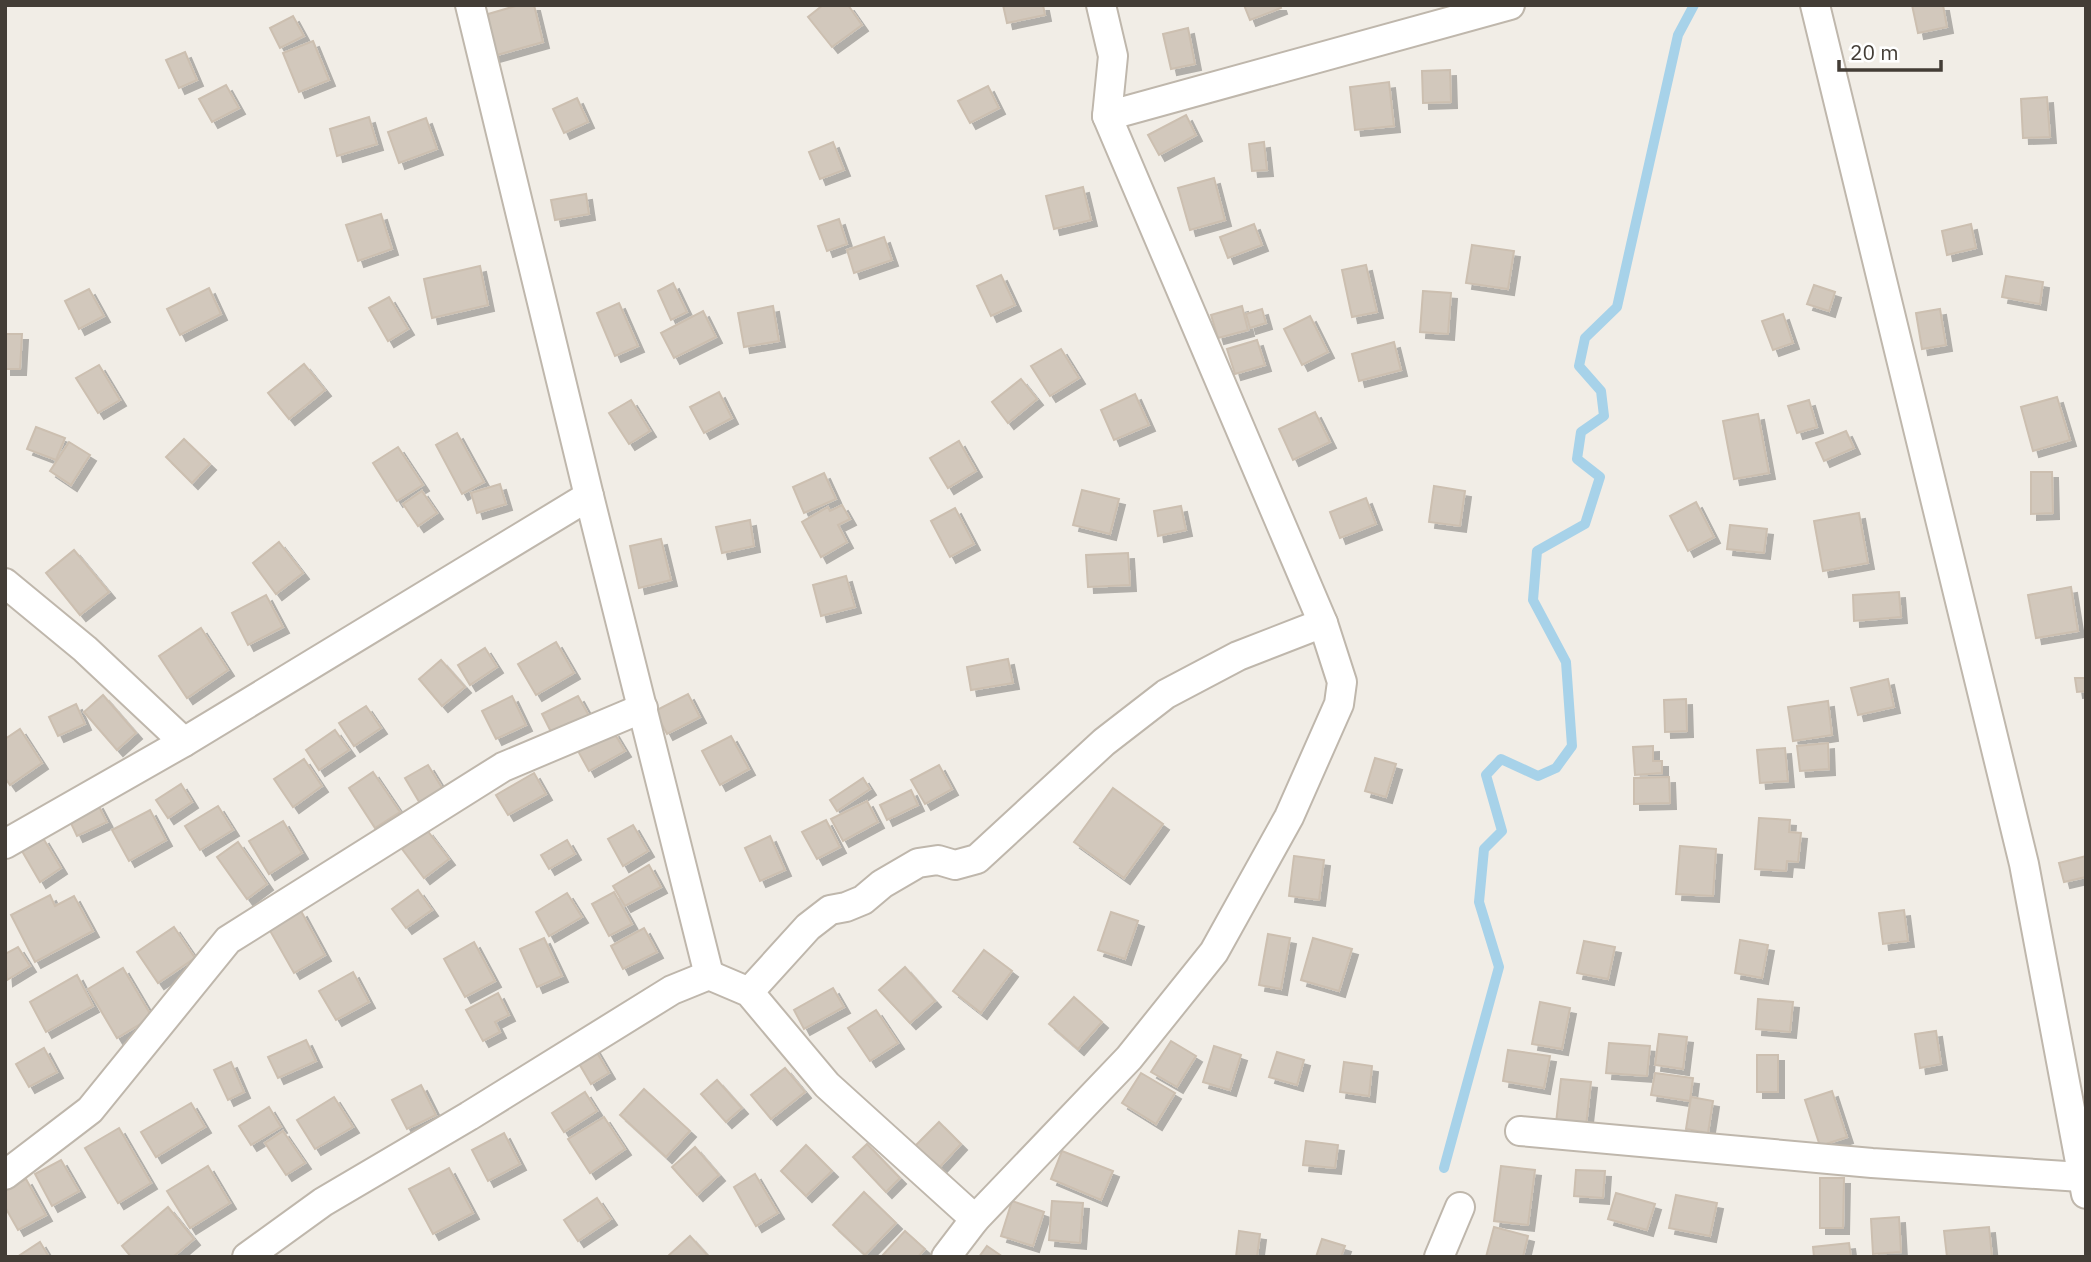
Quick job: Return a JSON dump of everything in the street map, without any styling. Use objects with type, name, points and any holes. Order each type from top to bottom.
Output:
[{"type":"street","points":[[470,5],[709,975]]},
{"type":"street","points":[[946,1257],[975,1219],[1129,1058],[1213,951],[1289,817],[1339,704],[1342,682],[1323,623],[1107,116],[1113,57],[1101,5]]},
{"type":"street","points":[[1107,116],[1510,5]]},
{"type":"street","points":[[1520,1131],[1872,1163],[2084,1186],[2024,864],[1815,5]]},
{"type":"street","points":[[5,845],[184,742],[589,496]]},
{"type":"street","points":[[5,583],[85,649],[184,742]]},
{"type":"street","points":[[749,992],[808,927],[830,910],[863,900],[882,884],[918,863],[938,860],[954,865],[977,859],[1104,742],[1167,694],[1238,656],[1323,623]]},
{"type":"street","points":[[5,1175],[90,1110],[228,940],[503,767],[643,708]]},
{"type":"street","points":[[247,1257],[323,1202],[469,1116],[672,990],[709,975],[749,992],[827,1084],[975,1219]]},
{"type":"street","points":[[1438,1257],[1460,1207]]},
{"type":"building","points":[[519,5],[534,5],[543,42],[490,57],[478,17]]},
{"type":"building","points":[[823,5],[848,5],[862,25],[832,47],[808,17]]},
{"type":"building","points":[[1003,5],[1043,5],[1045,15],[1007,23]]},
{"type":"building","points":[[1244,5],[1280,5],[1281,8],[1250,20]]},
{"type":"building","points":[[1912,5],[1943,5],[1947,27],[1918,33]]},
{"type":"building","points":[[293,16],[304,36],[280,48],[270,28]]},
{"type":"building","points":[[1188,28],[1195,64],[1171,69],[1163,34]]},
{"type":"building","points":[[313,41],[329,80],[299,92],[283,53]]},
{"type":"building","points":[[185,52],[197,80],[179,88],[166,60]]},
{"type":"building","points":[[1450,70],[1451,102],[1423,103],[1422,71]]},
{"type":"building","points":[[1389,82],[1394,126],[1355,130],[1350,87]]},
{"type":"building","points":[[226,85],[239,108],[212,122],[199,99]]},
{"type":"building","points":[[988,86],[999,108],[970,123],[958,101]]},
{"type":"building","points":[[2047,97],[2050,137],[2023,138],[2021,99]]},
{"type":"building","points":[[577,98],[588,122],[564,133],[553,109]]},
{"type":"building","points":[[1186,115],[1196,135],[1159,155],[1148,135]]},
{"type":"building","points":[[369,117],[377,144],[337,156],[330,129]]},
{"type":"building","points":[[426,118],[437,149],[399,163],[388,132]]},
{"type":"building","points":[[833,142],[844,170],[820,179],[809,152]]},
{"type":"building","points":[[1264,142],[1267,170],[1252,171],[1249,144]]},
{"type":"building","points":[[1214,178],[1225,220],[1190,230],[1178,188]]},
{"type":"building","points":[[1083,187],[1091,220],[1054,229],[1046,196]]},
{"type":"building","points":[[586,194],[589,214],[555,220],[551,200]]},
{"type":"building","points":[[381,214],[392,249],[358,261],[346,225]]},
{"type":"building","points":[[839,219],[847,244],[827,251],[818,226]]},
{"type":"building","points":[[1254,224],[1262,245],[1228,258],[1220,237]]},
{"type":"building","points":[[1971,224],[1976,248],[1947,255],[1942,231]]},
{"type":"building","points":[[884,237],[892,260],[854,273],[847,250]]},
{"type":"building","points":[[1472,245],[1514,251],[1508,289],[1466,283]]},
{"type":"building","points":[[1366,265],[1377,312],[1352,317],[1342,270]]},
{"type":"building","points":[[480,266],[488,305],[432,318],[424,279]]},
{"type":"building","points":[[1001,275],[1015,305],[991,316],[977,286]]},
{"type":"building","points":[[2006,276],[2043,282],[2040,304],[2002,297]]},
{"type":"building","points":[[673,283],[687,312],[671,320],[658,291]]},
{"type":"building","points":[[1814,285],[1835,292],[1829,311],[1807,304]]},
{"type":"building","points":[[209,288],[221,314],[180,335],[167,309]]},
{"type":"building","points":[[89,289],[104,316],[79,329],[65,301]]},
{"type":"building","points":[[1423,291],[1451,293],[1448,334],[1420,332]]},
{"type":"building","points":[[389,297],[408,329],[388,341],[369,308]]},
{"type":"building","points":[[619,303],[638,346],[615,356],[597,313]]},
{"type":"building","points":[[773,306],[779,341],[744,347],[738,313]]},
{"type":"building","points":[[1242,306],[1248,330],[1218,338],[1211,315]]},
{"type":"building","points":[[1262,309],[1266,323],[1250,328],[1246,314]]},
{"type":"building","points":[[1940,309],[1946,345],[1922,349],[1916,313]]},
{"type":"building","points":[[703,311],[716,337],[674,358],[661,333]]},
{"type":"building","points":[[1783,314],[1793,343],[1773,350],[1762,321]]},
{"type":"building","points":[[1310,316],[1328,352],[1302,365],[1284,329]]},
{"type":"building","points":[[5,334],[22,334],[20,369],[5,369]]},
{"type":"building","points":[[1257,340],[1265,365],[1235,374],[1227,349]]},
{"type":"building","points":[[1394,342],[1401,370],[1359,381],[1352,354]]},
{"type":"building","points":[[1061,349],[1079,378],[1050,396],[1031,366]]},
{"type":"building","points":[[304,364],[325,390],[289,419],[268,393]]},
{"type":"building","points":[[99,365],[120,400],[98,413],[76,378]]},
{"type":"building","points":[[1021,379],[1037,399],[1008,423],[992,402]]},
{"type":"building","points":[[719,392],[732,418],[704,433],[690,407]]},
{"type":"building","points":[[1135,394],[1149,425],[1114,440],[1101,410]]},
{"type":"building","points":[[2057,397],[2070,440],[2033,451],[2021,407]]},
{"type":"building","points":[[631,400],[650,431],[629,444],[609,413]]},
{"type":"building","points":[[1809,400],[1817,427],[1797,433],[1788,406]]},
{"type":"building","points":[[1315,412],[1330,442],[1293,460],[1279,429]]},
{"type":"building","points":[[1758,414],[1769,473],[1734,479],[1723,421]]},
{"type":"building","points":[[36,427],[65,438],[56,460],[27,449]]},
{"type":"building","points":[[1846,431],[1854,448],[1824,461],[1816,443]]},
{"type":"building","points":[[457,433],[484,482],[462,494],[436,445]]},
{"type":"building","points":[[184,439],[210,464],[192,483],[166,457]]},
{"type":"building","points":[[959,441],[976,471],[948,488],[930,458]]},
{"type":"building","points":[[69,442],[90,455],[71,485],[50,471]]},
{"type":"building","points":[[398,447],[423,485],[397,501],[373,463]]},
{"type":"building","points":[[2031,472],[2052,472],[2053,513],[2031,514]]},
{"type":"building","points":[[824,473],[836,499],[804,513],[793,487]]},
{"type":"building","points":[[500,484],[506,504],[477,513],[471,493]]},
{"type":"building","points":[[1434,486],[1465,491],[1460,526],[1429,522]]},
{"type":"building","points":[[1082,490],[1119,499],[1110,534],[1073,525]]},
{"type":"building","points":[[422,491],[437,513],[418,526],[403,504]]},
{"type":"building","points":[[1366,498],[1376,524],[1340,538],[1330,512]]},
{"type":"building","points":[[1696,502],[1714,537],[1688,551],[1670,516]]},
{"type":"building","points":[[842,505],[850,519],[838,525],[847,542],[821,557],[802,522],[828,507],[830,511]]},
{"type":"building","points":[[1181,506],[1186,530],[1158,536],[1154,511]]},
{"type":"building","points":[[955,508],[974,544],[950,557],[931,521]]},
{"type":"building","points":[[1859,513],[1868,563],[1823,571],[1814,521]]},
{"type":"building","points":[[750,520],[754,546],[722,553],[716,527]]},
{"type":"building","points":[[1730,525],[1767,529],[1764,553],[1727,549]]},
{"type":"building","points":[[661,539],[671,580],[639,588],[630,546]]},
{"type":"building","points":[[279,542],[303,573],[276,594],[253,563]]},
{"type":"building","points":[[74,550],[109,592],[80,615],[46,573]]},
{"type":"building","points":[[1128,553],[1130,585],[1088,587],[1086,555]]},
{"type":"building","points":[[846,576],[855,607],[821,616],[813,585]]},
{"type":"building","points":[[2071,587],[2078,631],[2036,638],[2028,595]]},
{"type":"building","points":[[1899,592],[1901,617],[1854,621],[1853,595]]},
{"type":"building","points":[[266,595],[283,627],[248,645],[232,613]]},
{"type":"building","points":[[201,628],[228,670],[187,698],[159,656]]},
{"type":"building","points":[[556,642],[574,673],[536,695],[518,664]]},
{"type":"building","points":[[485,648],[497,667],[470,685],[458,665]]},
{"type":"building","points":[[1008,659],[1013,683],[971,690],[967,667]]},
{"type":"building","points":[[441,660],[465,687],[442,706],[419,679]]},
{"type":"building","points":[[2075,678],[2086,678],[2086,691],[2077,692]]},
{"type":"building","points":[[1888,679],[1894,707],[1858,715],[1851,688]]},
{"type":"building","points":[[688,694],[700,717],[667,734],[655,711]]},
{"type":"building","points":[[103,695],[136,733],[117,750],[84,712]]},
{"type":"building","points":[[512,696],[526,725],[496,739],[482,711]]},
{"type":"building","points":[[578,696],[593,723],[556,742],[542,714]]},
{"type":"building","points":[[1686,699],[1687,731],[1665,732],[1664,700]]},
{"type":"building","points":[[1828,701],[1832,735],[1793,741],[1788,707]]},
{"type":"building","points":[[76,704],[85,724],[58,736],[49,717]]},
{"type":"building","points":[[366,706],[381,728],[354,746],[339,723]]},
{"type":"building","points":[[20,729],[42,763],[10,785],[5,778],[5,739]]},
{"type":"building","points":[[335,730],[349,750],[319,770],[306,750]]},
{"type":"building","points":[[613,731],[625,751],[589,771],[578,751]]},
{"type":"building","points":[[731,736],[749,769],[720,785],[702,751]]},
{"type":"building","points":[[1828,743],[1829,769],[1800,771],[1797,746]]},
{"type":"building","points":[[1653,746],[1653,761],[1662,761],[1662,773],[1635,775],[1633,747]]},
{"type":"building","points":[[1785,748],[1788,781],[1760,783],[1757,750]]},
{"type":"building","points":[[1375,758],[1396,764],[1386,797],[1365,791]]},
{"type":"building","points":[[304,759],[322,786],[293,807],[274,779]]},
{"type":"building","points":[[428,765],[447,796],[424,810],[405,778]]},
{"type":"building","points":[[939,765],[952,789],[925,804],[911,780]]},
{"type":"building","points":[[373,772],[400,812],[375,828],[349,788]]},
{"type":"building","points":[[534,773],[546,794],[508,815],[496,795]]},
{"type":"building","points":[[1669,777],[1670,803],[1634,804],[1634,778]]},
{"type":"building","points":[[863,778],[870,789],[837,811],[830,800]]},
{"type":"building","points":[[181,784],[192,802],[168,818],[156,800]]},
{"type":"building","points":[[1113,788],[1163,824],[1124,878],[1074,842]]},
{"type":"building","points":[[911,790],[918,805],[887,820],[880,805]]},
{"type":"building","points":[[867,801],[878,822],[843,841],[831,819]]},
{"type":"building","points":[[97,803],[107,822],[77,836],[68,817]]},
{"type":"building","points":[[218,806],[233,830],[200,850],[185,826]]},
{"type":"building","points":[[150,810],[166,840],[129,861],[112,830]]},
{"type":"building","points":[[1759,818],[1790,820],[1789,832],[1801,833],[1798,862],[1787,861],[1786,871],[1755,869]]},
{"type":"building","points":[[826,820],[840,847],[817,859],[802,832]]},
{"type":"building","points":[[283,821],[302,853],[269,874],[249,841]]},
{"type":"building","points":[[633,825],[648,851],[623,866],[608,839]]},
{"type":"building","points":[[427,830],[449,859],[424,878],[402,849]]},
{"type":"building","points":[[770,836],[785,870],[760,881],[745,848]]},
{"type":"building","points":[[43,838],[61,868],[40,882],[22,851]]},
{"type":"building","points":[[567,840],[575,854],[549,869],[541,855]]},
{"type":"building","points":[[238,842],[267,884],[247,899],[217,857]]},
{"type":"building","points":[[1680,846],[1716,849],[1713,896],[1676,894]]},
{"type":"building","points":[[1294,856],[1324,860],[1319,900],[1289,896]]},
{"type":"building","points":[[2086,856],[2086,877],[2064,882],[2059,863]]},
{"type":"building","points":[[649,865],[661,887],[625,906],[613,886]]},
{"type":"building","points":[[418,890],[432,910],[406,928],[392,909]]},
{"type":"building","points":[[614,892],[632,924],[609,936],[592,904]]},
{"type":"building","points":[[567,893],[582,917],[549,936],[536,912]]},
{"type":"building","points":[[50,895],[55,906],[74,896],[93,931],[35,962],[11,915]]},
{"type":"building","points":[[1904,910],[1908,941],[1883,944],[1879,913]]},
{"type":"building","points":[[301,911],[325,955],[294,973],[269,929]]},
{"type":"building","points":[[1111,912],[1138,921],[1125,959],[1098,950]]},
{"type":"building","points":[[174,927],[195,958],[158,983],[137,952]]},
{"type":"building","points":[[644,928],[657,952],[623,969],[611,946]]},
{"type":"building","points":[[1268,934],[1290,938],[1281,989],[1259,985]]},
{"type":"building","points":[[544,938],[562,976],[537,987],[520,949]]},
{"type":"building","points":[[1313,938],[1352,949],[1339,991],[1301,980]]},
{"type":"building","points":[[1740,940],[1768,945],[1762,978],[1735,973]]},
{"type":"building","points":[[1584,941],[1615,947],[1608,979],[1577,973]]},
{"type":"building","points":[[474,942],[495,981],[465,997],[444,959]]},
{"type":"building","points":[[18,947],[30,966],[7,980],[5,954]]},
{"type":"building","points":[[984,950],[1012,971],[981,1013],[953,991]]},
{"type":"building","points":[[905,967],[935,1001],[910,1023],[879,990]]},
{"type":"building","points":[[123,968],[152,1017],[117,1038],[88,989]]},
{"type":"building","points":[[353,972],[369,1002],[336,1020],[319,991]]},
{"type":"building","points":[[77,975],[93,1006],[46,1032],[30,1002]]},
{"type":"building","points":[[833,988],[844,1007],[804,1029],[794,1010]]},
{"type":"building","points":[[498,993],[509,1015],[495,1022],[500,1032],[483,1041],[466,1010]]},
{"type":"building","points":[[1074,997],[1102,1022],[1078,1049],[1049,1024]]},
{"type":"building","points":[[1758,999],[1793,1002],[1790,1032],[1756,1029]]},
{"type":"building","points":[[1540,1002],[1570,1008],[1562,1049],[1532,1044]]},
{"type":"building","points":[[876,1010],[898,1043],[870,1061],[848,1028]]},
{"type":"building","points":[[1936,1031],[1941,1064],[1920,1068],[1915,1034]]},
{"type":"building","points":[[1659,1034],[1687,1037],[1683,1069],[1655,1065]]},
{"type":"building","points":[[306,1040],[316,1061],[278,1078],[268,1057]]},
{"type":"building","points":[[1171,1041],[1196,1056],[1177,1087],[1151,1072]]},
{"type":"building","points":[[1609,1043],[1650,1046],[1647,1076],[1606,1073]]},
{"type":"building","points":[[592,1044],[609,1073],[591,1084],[574,1055]]},
{"type":"building","points":[[1214,1046],[1241,1055],[1230,1090],[1203,1082]]},
{"type":"building","points":[[44,1048],[57,1072],[29,1087],[16,1064]]},
{"type":"building","points":[[1508,1050],[1550,1056],[1544,1088],[1503,1081]]},
{"type":"building","points":[[1277,1052],[1304,1060],[1297,1085],[1269,1077]]},
{"type":"building","points":[[1757,1055],[1778,1055],[1778,1092],[1757,1092]]},
{"type":"building","points":[[231,1062],[244,1092],[228,1100],[214,1070]]},
{"type":"building","points":[[1344,1062],[1372,1066],[1369,1096],[1340,1092]]},
{"type":"building","points":[[785,1068],[805,1092],[771,1119],[751,1095]]},
{"type":"building","points":[[1141,1073],[1175,1093],[1156,1124],[1122,1103]]},
{"type":"building","points":[[1655,1073],[1693,1078],[1690,1101],[1651,1095]]},
{"type":"building","points":[[1561,1079],[1591,1082],[1586,1126],[1556,1123]]},
{"type":"building","points":[[717,1080],[742,1108],[726,1122],[701,1094]]},
{"type":"building","points":[[421,1085],[436,1115],[407,1129],[392,1100]]},
{"type":"building","points":[[644,1089],[690,1131],[666,1157],[620,1115]]},
{"type":"building","points":[[1832,1091],[1847,1137],[1820,1146],[1805,1100]]},
{"type":"building","points":[[585,1092],[597,1111],[564,1132],[552,1113]]},
{"type":"building","points":[[334,1097],[353,1127],[315,1149],[297,1120]]},
{"type":"building","points":[[1691,1097],[1713,1101],[1708,1133],[1686,1129]]},
{"type":"building","points":[[191,1103],[205,1127],[156,1157],[141,1132]]},
{"type":"building","points":[[269,1107],[281,1127],[251,1145],[239,1126]]},
{"type":"building","points":[[604,1117],[625,1149],[590,1173],[568,1139]]},
{"type":"building","points":[[939,1122],[961,1144],[938,1169],[914,1147]]},
{"type":"building","points":[[119,1128],[151,1183],[118,1203],[85,1148]]},
{"type":"building","points":[[283,1131],[305,1163],[286,1175],[265,1143]]},
{"type":"building","points":[[504,1133],[520,1164],[488,1181],[472,1150]]},
{"type":"building","points":[[1306,1141],[1338,1145],[1335,1168],[1303,1165]]},
{"type":"building","points":[[867,1144],[900,1178],[886,1192],[853,1157]]},
{"type":"building","points":[[806,1145],[832,1171],[806,1196],[781,1171]]},
{"type":"building","points":[[695,1147],[719,1175],[697,1195],[672,1167]]},
{"type":"building","points":[[1062,1151],[1113,1171],[1101,1200],[1051,1179]]},
{"type":"building","points":[[61,1160],[79,1191],[52,1206],[35,1174]]},
{"type":"building","points":[[208,1166],[230,1203],[190,1228],[167,1191]]},
{"type":"building","points":[[1501,1166],[1535,1170],[1528,1225],[1494,1221]]},
{"type":"building","points":[[449,1168],[473,1213],[433,1234],[409,1189]]},
{"type":"building","points":[[1576,1170],[1605,1171],[1603,1198],[1574,1196]]},
{"type":"building","points":[[755,1174],[778,1213],[756,1226],[734,1187]]},
{"type":"building","points":[[1820,1178],[1844,1178],[1843,1228],[1820,1228]]},
{"type":"building","points":[[26,1179],[46,1215],[18,1230],[5,1207],[5,1190]]},
{"type":"building","points":[[864,1192],[896,1223],[865,1255],[833,1225]]},
{"type":"building","points":[[1616,1193],[1655,1204],[1647,1230],[1608,1219]]},
{"type":"building","points":[[1676,1195],[1717,1203],[1710,1236],[1669,1228]]},
{"type":"building","points":[[597,1198],[611,1219],[578,1241],[564,1220]]},
{"type":"building","points":[[1012,1201],[1044,1212],[1033,1246],[1001,1236]]},
{"type":"building","points":[[1052,1201],[1083,1203],[1080,1243],[1049,1240]]},
{"type":"building","points":[[168,1207],[194,1239],[173,1257],[131,1257],[122,1246]]},
{"type":"building","points":[[1899,1217],[1901,1252],[1873,1254],[1871,1219]]},
{"type":"building","points":[[1494,1227],[1528,1236],[1523,1257],[1486,1257]]},
{"type":"building","points":[[1989,1227],[1992,1257],[1947,1257],[1944,1231]]},
{"type":"building","points":[[905,1231],[925,1249],[918,1257],[881,1257]]},
{"type":"building","points":[[1239,1231],[1260,1234],[1257,1257],[1236,1257]]},
{"type":"building","points":[[690,1236],[709,1257],[667,1257]]},
{"type":"building","points":[[1322,1239],[1345,1246],[1341,1257],[1316,1257]]},
{"type":"building","points":[[40,1242],[49,1257],[17,1257]]},
{"type":"building","points":[[1849,1243],[1851,1257],[1814,1257],[1813,1247]]},
{"type":"building","points":[[987,1246],[1003,1257],[979,1257]]},
{"type":"waterway","points":[[1444,1168],[1499,967],[1479,902],[1484,849],[1502,831],[1486,775],[1501,759],[1538,776],[1556,768],[1572,746],[1566,662],[1533,600],[1537,551],[1585,524],[1600,477],[1577,459],[1581,432],[1604,416],[1601,391],[1579,366],[1585,338],[1617,307],[1678,35],[1694,5]]}]
